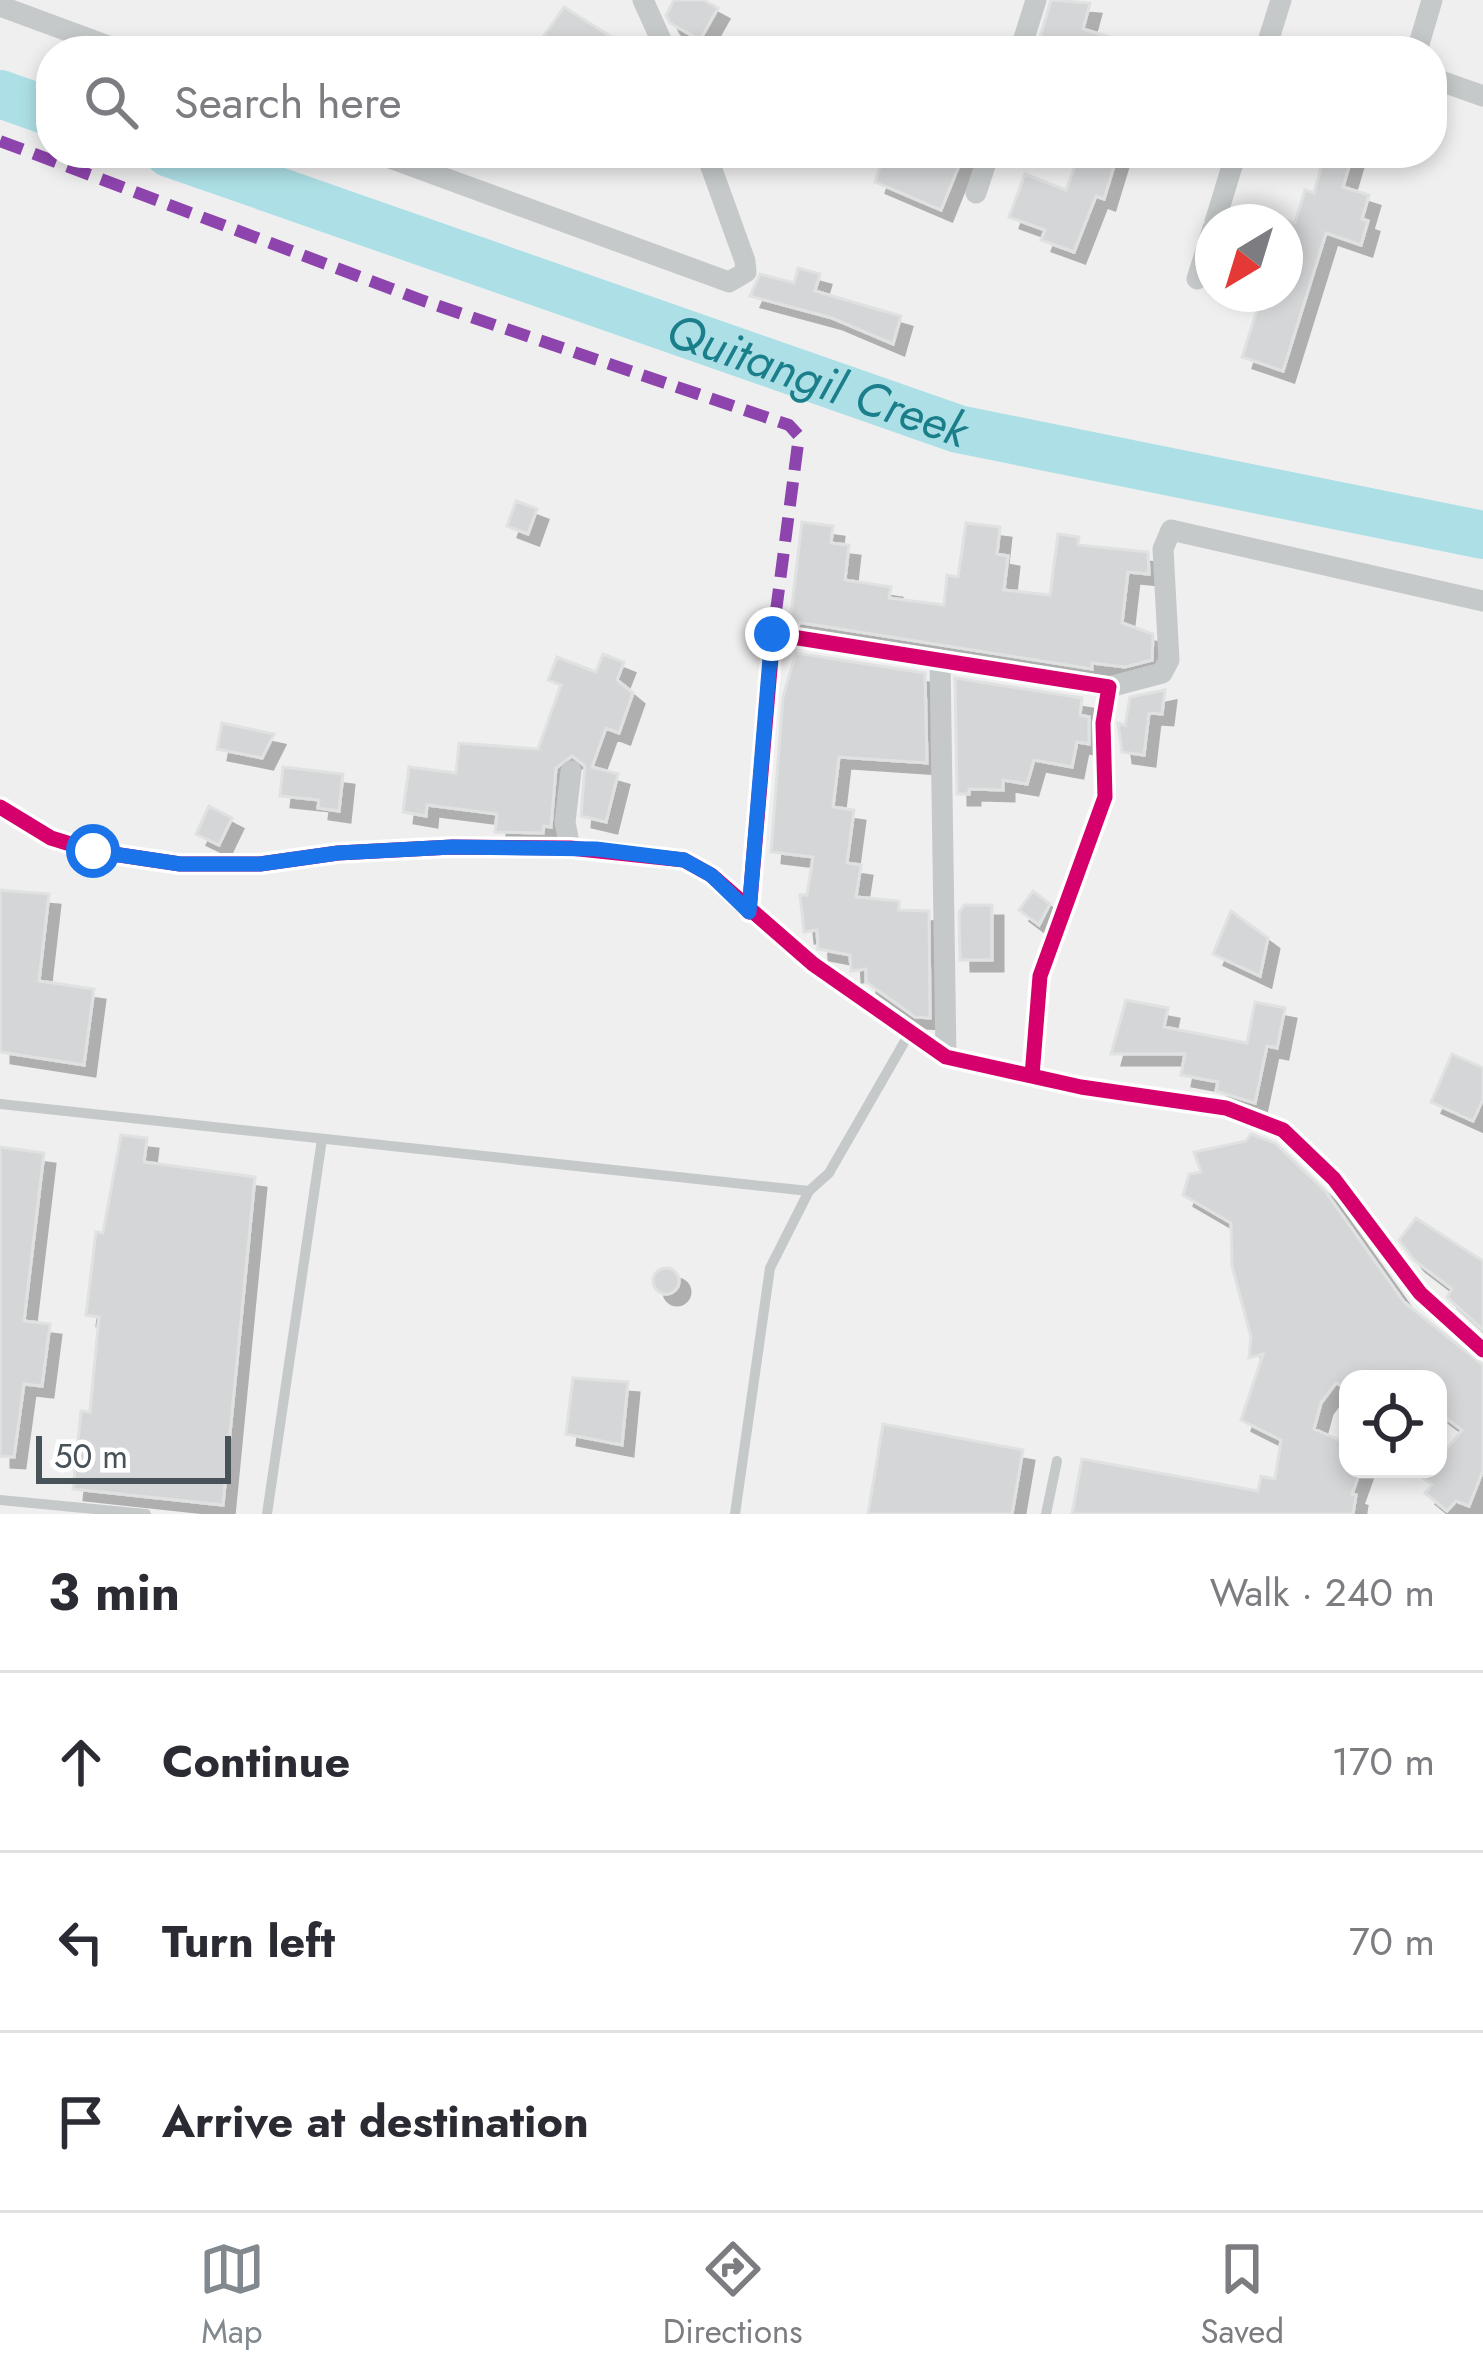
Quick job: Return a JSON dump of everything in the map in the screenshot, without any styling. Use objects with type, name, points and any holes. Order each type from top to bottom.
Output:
[{"type":"street","points":[[643,0],[659,36]]},
{"type":"street","points":[[1025,36],[1036,0]]},
{"type":"street","points":[[1270,36],[1281,0]]},
{"type":"street","points":[[1421,36],[1432,0]]},
{"type":"street","points":[[0,6],[81,36]]},
{"type":"street","points":[[1447,84],[1483,96]]},
{"type":"street","points":[[417,168],[729,282],[746,272],[745,261],[711,168]]},
{"type":"street","points":[[976,193],[984,168]]},
{"type":"street","points":[[1220,204],[1231,168]]},
{"type":"street","points":[[749,912],[772,634],[1109,687],[1162,673],[1169,661],[1172,628],[1163,549],[1171,530],[1483,601]]},
{"type":"street","points":[[940,660],[946,1057]]},
{"type":"street","points":[[1032,1076],[1040,976],[1105,797],[1102,723],[1109,687]]},
{"type":"street","points":[[570,848],[566,822],[571,771]]},
{"type":"street","points":[[0,807],[51,838],[93,851],[180,864],[260,864],[338,853],[452,847],[570,848],[684,860],[711,875],[749,912],[946,1057],[1226,1108],[1283,1130],[1334,1179],[1420,1293],[1483,1350]]},
{"type":"lane","points":[[735,1514],[770,1268],[809,1191],[829,1173],[909,1034]]},
{"type":"lane","points":[[0,1104],[809,1191]]},
{"type":"lane","points":[[267,1514],[322,1139]]},
{"type":"lane","points":[[1046,1514],[1057,1461]]},
{"type":"lane","points":[[0,1500],[146,1514]]},
{"type":"building","points":[[674,0],[703,0],[718,8],[702,36],[670,23],[666,15]]},
{"type":"building","points":[[1051,0],[1090,3],[1083,29],[1106,36],[1040,36]]},
{"type":"building","points":[[564,7],[610,36],[544,36]]},
{"type":"building","points":[[880,168],[958,168],[941,210],[875,182]]},
{"type":"building","points":[[1074,168],[1113,168],[1104,199],[1096,196],[1074,252],[1041,240],[1045,230],[1009,217],[1025,174],[1066,190]]},
{"type":"building","points":[[1321,168],[1349,168],[1343,187],[1369,195],[1361,245],[1326,233],[1303,307],[1301,204],[1305,190],[1314,193]]},
{"type":"building","points":[[798,268],[820,274],[815,291],[901,316],[893,344],[832,318],[750,296],[760,274],[794,283]]},
{"type":"building","points":[[1256,312],[1301,312],[1283,371],[1242,357]]},
{"type":"building","points":[[516,501],[537,509],[528,534],[507,526]]},
{"type":"building","points":[[802,522],[833,526],[831,543],[849,545],[845,580],[891,587],[889,598],[944,605],[947,575],[958,577],[966,523],[1000,527],[997,554],[1008,556],[1004,590],[1050,595],[1058,534],[1079,537],[1078,545],[1148,552],[1149,574],[1128,572],[1122,623],[1153,634],[1152,660],[1125,667],[1092,663],[1092,669],[790,621]]},
{"type":"building","points":[[796,653],[925,673],[927,763],[839,757],[833,807],[854,810],[847,863],[861,865],[856,897],[899,901],[899,910],[929,911],[930,1018],[915,1017],[866,982],[866,969],[851,971],[850,955],[818,949],[817,930],[804,932],[800,895],[807,895],[813,857],[771,852],[783,697]]},
{"type":"building","points":[[603,654],[624,662],[617,680],[633,693],[619,733],[606,728],[592,767],[618,774],[606,822],[581,816],[585,766],[572,756],[556,768],[551,827],[544,826],[543,833],[495,832],[497,814],[427,805],[426,816],[403,812],[409,767],[456,773],[459,743],[538,749],[561,685],[548,680],[557,657],[596,672]]},
{"type":"building","points":[[955,678],[1082,698],[1080,715],[1089,717],[1089,744],[1077,742],[1072,767],[1034,760],[1027,784],[1003,780],[1003,790],[969,789],[969,794],[957,794]]},
{"type":"building","points":[[1165,690],[1162,714],[1149,713],[1144,755],[1122,752],[1118,723],[1125,725],[1130,697]]},
{"type":"building","points":[[222,723],[274,734],[262,758],[217,749]]},
{"type":"building","points":[[283,767],[343,774],[339,811],[318,808],[319,800],[280,796]]},
{"type":"building","points":[[209,806],[232,818],[219,845],[196,834]]},
{"type":"building","points":[[0,890],[49,894],[39,981],[94,989],[84,1065],[0,1052]]},
{"type":"building","points":[[1033,891],[1050,904],[1039,925],[1019,910]]},
{"type":"building","points":[[964,905],[992,905],[992,960],[960,960],[959,913]]},
{"type":"building","points":[[1231,911],[1268,938],[1260,976],[1213,954]]},
{"type":"building","points":[[1126,1000],[1168,1008],[1164,1027],[1247,1043],[1255,1002],[1285,1008],[1277,1048],[1267,1046],[1255,1103],[1216,1091],[1218,1082],[1181,1075],[1185,1054],[1111,1054]]},
{"type":"building","points":[[1452,1054],[1483,1068],[1483,1099],[1473,1121],[1431,1102]]},
{"type":"building","points":[[1251,1134],[1275,1143],[1325,1191],[1404,1302],[1483,1365],[1483,1470],[1469,1506],[1456,1501],[1447,1511],[1425,1493],[1432,1485],[1423,1478],[1447,1478],[1447,1449],[1462,1430],[1447,1419],[1447,1370],[1339,1370],[1339,1384],[1321,1403],[1314,1429],[1339,1440],[1339,1478],[1358,1478],[1352,1494],[1356,1495],[1353,1514],[1072,1514],[1082,1459],[1258,1491],[1261,1476],[1275,1479],[1281,1440],[1241,1420],[1263,1354],[1249,1358],[1251,1337],[1232,1266],[1231,1223],[1183,1195],[1189,1174],[1201,1172],[1194,1152],[1246,1141]]},
{"type":"building","points":[[121,1135],[147,1138],[144,1162],[255,1177],[223,1505],[73,1489],[81,1411],[90,1412],[99,1317],[86,1315],[96,1232],[103,1233]]},
{"type":"building","points":[[0,1147],[44,1153],[24,1321],[50,1324],[42,1386],[24,1384],[14,1457],[0,1456]]},
{"type":"building","points":[[1416,1218],[1483,1261],[1483,1330],[1447,1297],[1452,1289],[1414,1260],[1399,1240]]},
{"type":"building","points":[[666,1268],[679,1281],[666,1294],[653,1281]]},
{"type":"building","points":[[573,1378],[628,1382],[622,1445],[566,1434]]},
{"type":"building","points":[[883,1424],[1023,1450],[1012,1514],[868,1514]]},
{"type":"waterway","name":"Quitangil Creek","points":[[0,94],[36,107]]},
{"type":"waterway","name":"Quitangil Creek","points":[[212,168],[958,429],[1483,535]]},
{"type":"marked path","points":[[0,141],[36,155]]},
{"type":"marked path","points":[[72,168],[424,301],[789,425],[799,436],[773,634]]},
{"type":"cycle path","points":[[749,912],[773,634],[1109,687],[1103,723],[1105,797],[1040,976],[1032,1076]]},
{"type":"cycle path","points":[[0,807],[51,838],[93,851],[180,864],[260,864],[338,853],[452,847],[570,848],[684,860],[711,875],[813,964],[946,1057],[1081,1087],[1226,1108],[1283,1130],[1334,1179],[1420,1293],[1483,1350]]},
{"type":"route","points":[[93,851],[180,864],[260,864],[338,853],[452,847],[596,849],[684,860],[711,875],[749,912],[772,634]]}]
